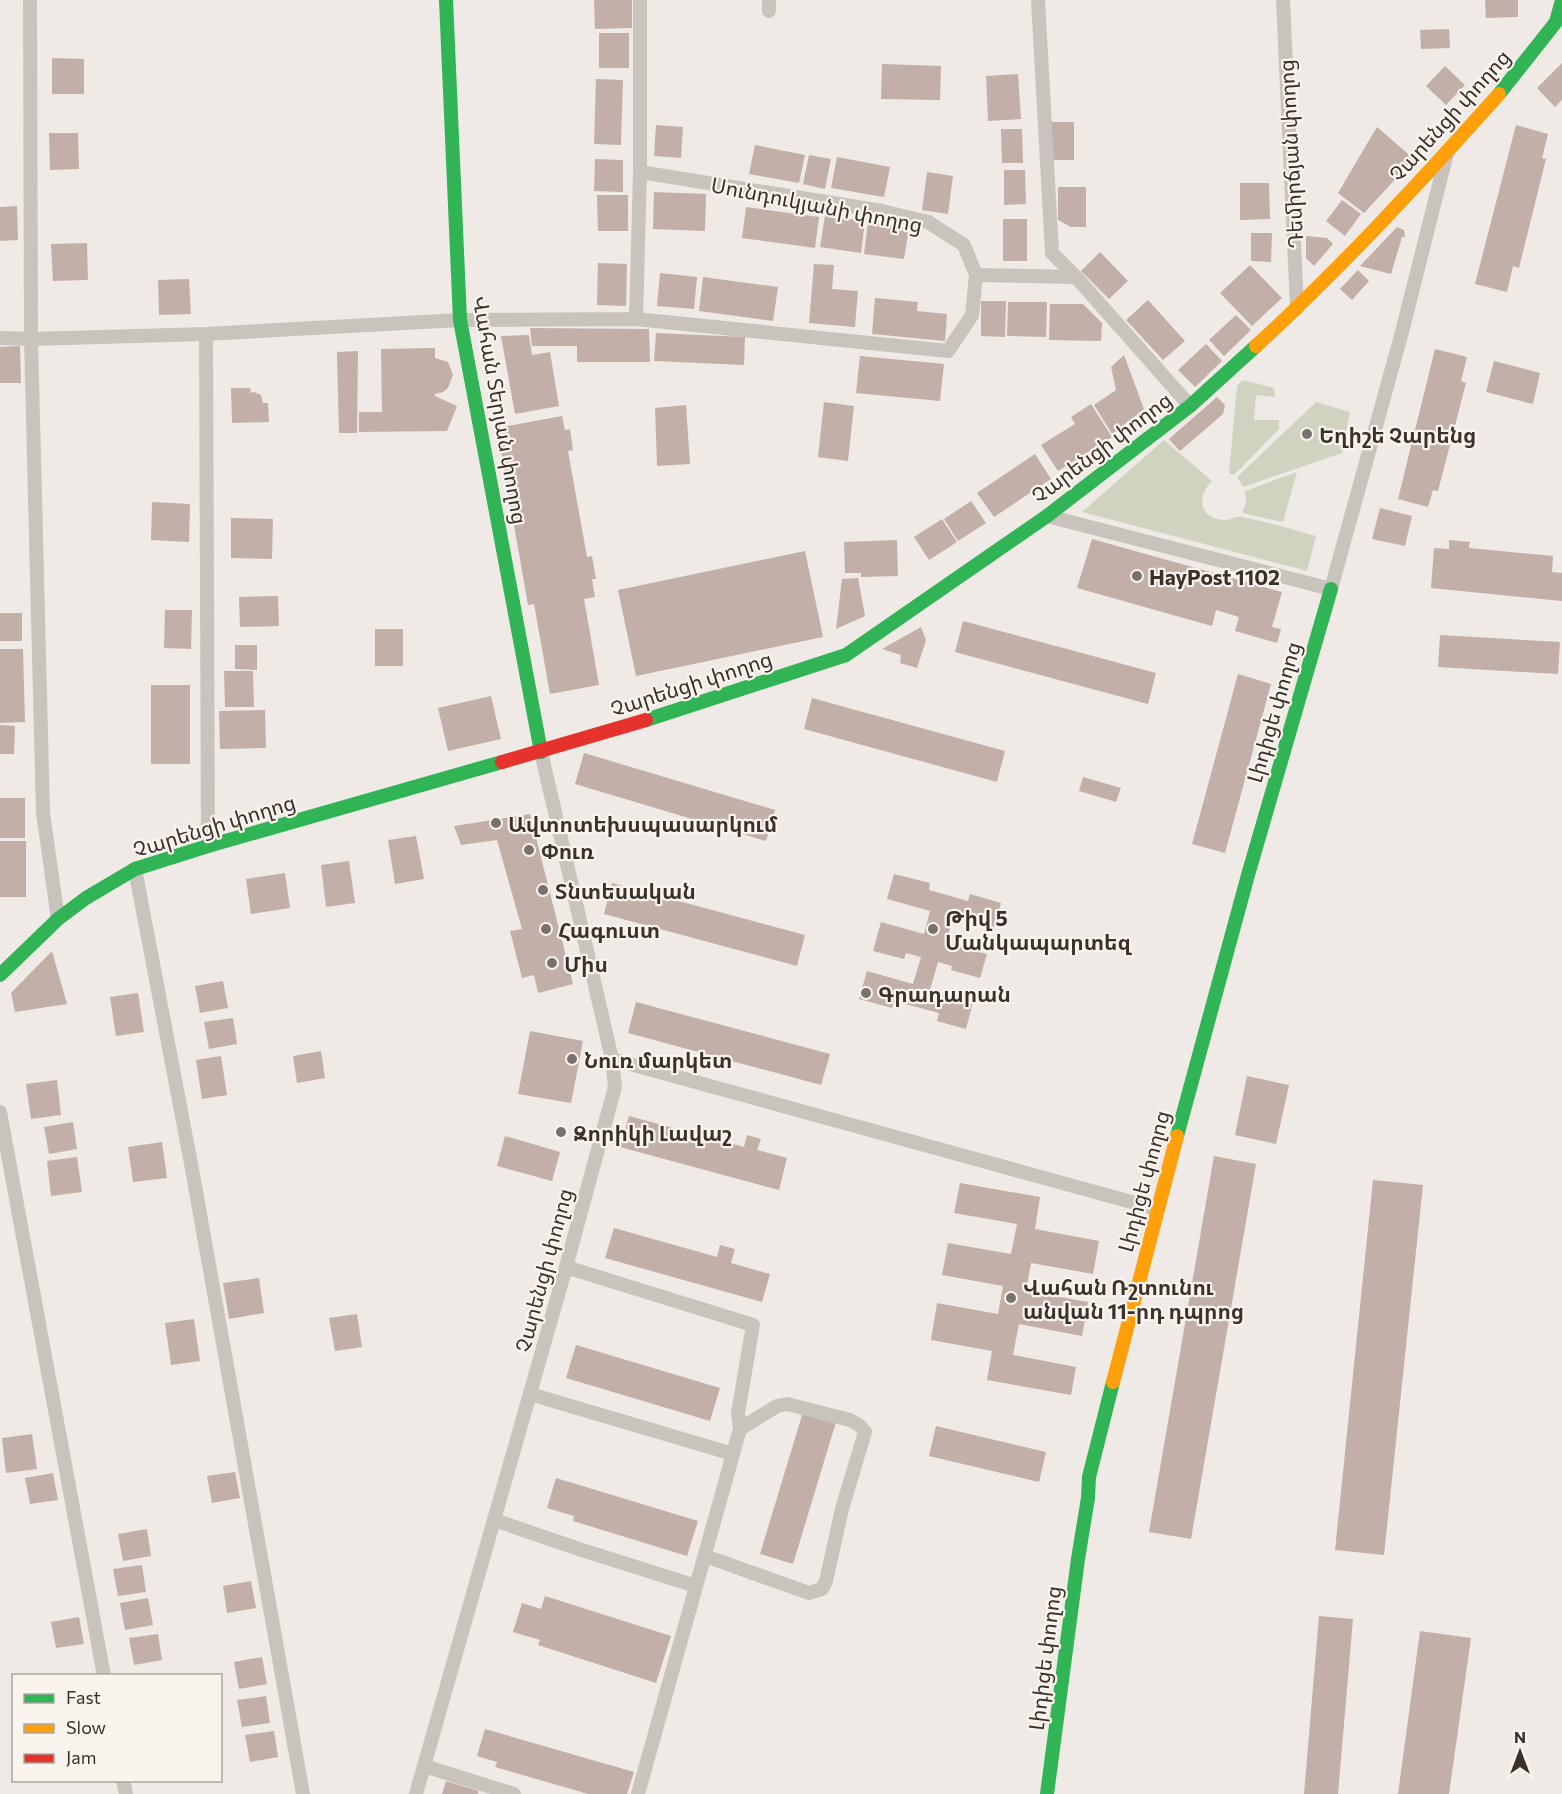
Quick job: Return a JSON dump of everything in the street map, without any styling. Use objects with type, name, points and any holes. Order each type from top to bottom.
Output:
[{"type":"street","points":[[30,0],[31,339],[43,813],[58,920]]},
{"type":"street","name":"Վահան Տերյան փողոց","points":[[446,0],[460,320],[541,752]]},
{"type":"street","points":[[636,319],[640,172],[640,0]]},
{"type":"street","points":[[1038,0],[1052,253],[1076,276],[1190,406]]},
{"type":"street","name":"Դեմիրճյան փողոց","points":[[1283,0],[1297,308]]},
{"type":"street","name":"Չարենցի փողոց","points":[[0,975],[58,920],[86,898],[135,869],[664,715],[846,655],[1047,516],[1190,406],[1297,308],[1447,152],[1522,66],[1556,22],[1562,2]]},
{"type":"street","points":[[1047,516],[1331,589],[1399,343],[1447,152]]},
{"type":"street","name":"Սունդուկյանի փողոց","points":[[640,172],[882,211],[927,222],[964,245],[976,275]]},
{"type":"street","points":[[0,338],[206,334],[460,320],[636,319],[948,351],[972,315],[976,275],[1076,276]]},
{"type":"street","points":[[206,334],[208,846]]},
{"type":"street","name":"Լիդիցե փողոց","points":[[1047,1794],[1089,1477],[1156,1209],[1248,875],[1331,589]]},
{"type":"street","name":"Չարենցի փողոց","points":[[416,1794],[615,1087],[612,1059],[541,752]]},
{"type":"street","points":[[135,869],[192,1169],[303,1794]]},
{"type":"street","points":[[612,1059],[1156,1209]]},
{"type":"street","points":[[0,1112],[104,1674]]},
{"type":"street","points":[[566,1267],[753,1325],[738,1413],[740,1430],[638,1794]]},
{"type":"street","points":[[530,1394],[734,1454]]},
{"type":"street","points":[[705,1556],[809,1593],[822,1588],[826,1581],[842,1509],[864,1432],[859,1425],[850,1420],[787,1404],[777,1406],[740,1430]]},
{"type":"street","points":[[494,1520],[696,1586]]},
{"type":"street","points":[[424,1766],[514,1794]]},
{"type":"green space","points":[[1243,380],[1274,388],[1275,397],[1256,395],[1254,420],[1279,420],[1279,429],[1234,475],[1229,473],[1237,386]]},
{"type":"green space","points":[[1316,402],[1350,412],[1342,453],[1243,487],[1237,477]]},
{"type":"green space","points":[[1164,440],[1212,481],[1202,500],[1205,511],[1210,516],[1225,520],[1243,517],[1316,536],[1307,571],[1082,512]]},
{"type":"green space","points":[[1297,472],[1283,522],[1242,513],[1246,503],[1245,491]]},
{"type":"building","points":[[594,0],[632,0],[632,28],[595,29]]},
{"type":"building","points":[[1485,0],[1518,0],[1518,17],[1486,18]]},
{"type":"building","points":[[1449,29],[1450,48],[1421,49],[1420,30]]},
{"type":"building","points":[[599,33],[629,33],[629,68],[599,68]]},
{"type":"building","points":[[52,58],[84,59],[84,94],[52,94]]},
{"type":"building","points":[[1562,63],[1562,100],[1555,107],[1537,88]]},
{"type":"building","points":[[882,64],[941,66],[940,100],[881,99]]},
{"type":"building","points":[[1445,66],[1465,85],[1446,105],[1426,86]]},
{"type":"building","points":[[1018,74],[1021,119],[988,121],[986,76]]},
{"type":"building","points":[[596,79],[623,80],[621,145],[594,144]]},
{"type":"building","points":[[1049,122],[1074,122],[1074,160],[1050,160]]},
{"type":"building","points":[[656,125],[683,127],[681,158],[654,156]]},
{"type":"building","points":[[1516,125],[1548,134],[1542,158],[1546,159],[1519,268],[1513,266],[1507,292],[1475,284]]},
{"type":"building","points":[[1377,127],[1414,159],[1364,213],[1338,193]]},
{"type":"building","points":[[1001,129],[1022,129],[1023,163],[1002,163]]},
{"type":"building","points":[[49,133],[78,133],[79,169],[50,170]]},
{"type":"building","points":[[755,145],[805,155],[799,183],[749,174]]},
{"type":"building","points":[[809,155],[831,159],[825,189],[803,184]]},
{"type":"building","points":[[837,157],[890,167],[884,197],[831,188]]},
{"type":"building","points":[[595,159],[623,160],[623,192],[594,191]]},
{"type":"building","points":[[1004,170],[1025,170],[1026,204],[1004,205]]},
{"type":"building","points":[[927,172],[953,176],[948,214],[922,210]]},
{"type":"building","points":[[1240,183],[1269,183],[1270,219],[1240,220]]},
{"type":"building","points":[[1058,187],[1086,187],[1086,227],[1071,227],[1058,220]]},
{"type":"building","points":[[654,192],[706,194],[705,231],[653,229]]},
{"type":"building","points":[[597,195],[628,195],[628,231],[598,231]]},
{"type":"building","points":[[1342,200],[1361,214],[1345,236],[1326,221]]},
{"type":"building","points":[[17,206],[18,240],[0,241],[0,207]]},
{"type":"building","points":[[746,207],[819,217],[815,248],[742,238]]},
{"type":"building","points":[[825,216],[865,221],[861,253],[820,247]]},
{"type":"building","points":[[1003,219],[1027,219],[1027,261],[1003,261]]},
{"type":"building","points":[[868,222],[909,228],[904,259],[864,254]]},
{"type":"building","points":[[1397,227],[1404,230],[1405,237],[1402,237],[1391,274],[1360,266]]},
{"type":"building","points":[[1251,233],[1272,233],[1271,262],[1251,261]]},
{"type":"building","points":[[1306,236],[1327,238],[1333,244],[1314,266],[1306,258]]},
{"type":"building","points":[[87,243],[88,280],[53,281],[51,244]]},
{"type":"building","points":[[1100,252],[1128,281],[1109,299],[1081,271]]},
{"type":"building","points":[[598,263],[627,264],[626,306],[597,305]]},
{"type":"building","points":[[814,264],[834,265],[832,289],[858,291],[855,327],[809,323]]},
{"type":"building","points":[[1250,265],[1282,298],[1252,326],[1220,293]]},
{"type":"building","points":[[1358,270],[1369,281],[1352,300],[1340,289]]},
{"type":"building","points":[[660,273],[697,277],[694,309],[657,306]]},
{"type":"building","points":[[703,277],[778,287],[773,321],[699,311]]},
{"type":"building","points":[[189,279],[191,314],[159,315],[158,280]]},
{"type":"building","points":[[875,298],[918,302],[917,311],[947,314],[945,341],[872,334]]},
{"type":"building","points":[[1148,300],[1185,341],[1163,360],[1126,320]]},
{"type":"building","points":[[981,301],[1006,301],[1005,337],[981,336]]},
{"type":"building","points":[[1008,302],[1047,302],[1046,337],[1007,336]]},
{"type":"building","points":[[1050,304],[1083,304],[1102,323],[1101,341],[1049,340]]},
{"type":"building","points":[[1236,315],[1251,330],[1224,356],[1209,340]]},
{"type":"building","points":[[530,328],[649,329],[650,362],[577,362],[577,346],[532,346]]},
{"type":"building","points":[[656,333],[745,337],[744,365],[654,361]]},
{"type":"building","points":[[529,335],[532,355],[550,352],[559,406],[515,414],[501,336]]},
{"type":"building","points":[[1206,344],[1222,361],[1195,387],[1178,370]]},
{"type":"building","points":[[20,346],[21,383],[0,383],[0,347]]},
{"type":"building","points":[[435,348],[435,358],[448,362],[453,375],[448,388],[435,394],[457,406],[447,431],[359,432],[359,412],[382,412],[381,349]]},
{"type":"building","points":[[1435,349],[1467,357],[1461,381],[1466,383],[1438,491],[1433,490],[1428,507],[1398,499]]},
{"type":"building","points":[[358,351],[357,433],[339,433],[337,352]]},
{"type":"building","points":[[1124,355],[1144,409],[1112,434],[1094,405],[1116,390],[1111,367]]},
{"type":"building","points":[[860,356],[944,364],[940,401],[856,393]]},
{"type":"building","points":[[1494,361],[1540,373],[1533,404],[1486,392]]},
{"type":"building","points":[[231,388],[250,388],[251,393],[261,395],[263,403],[268,403],[269,422],[232,423]]},
{"type":"building","points":[[1217,397],[1225,405],[1223,414],[1180,451],[1169,439]]},
{"type":"building","points":[[824,402],[854,406],[848,461],[818,457]]},
{"type":"building","points":[[1091,404],[1112,437],[1058,471],[1041,445],[1075,424],[1071,417]]},
{"type":"building","points":[[686,405],[690,464],[657,466],[655,408]]},
{"type":"building","points":[[562,416],[565,430],[570,429],[573,450],[568,451],[587,557],[592,556],[596,579],[592,579],[595,597],[584,599],[599,685],[550,694],[534,604],[528,605],[497,428]]},
{"type":"building","points":[[1035,454],[1051,479],[994,517],[977,493]]},
{"type":"building","points":[[971,501],[986,523],[958,541],[944,519]]},
{"type":"building","points":[[152,502],[190,504],[189,542],[151,540]]},
{"type":"building","points":[[1380,508],[1412,516],[1405,546],[1372,539]]},
{"type":"building","points":[[231,518],[273,519],[272,559],[231,558]]},
{"type":"building","points":[[942,519],[957,542],[929,560],[914,537]]},
{"type":"building","points":[[1092,539],[1282,592],[1272,627],[1281,629],[1277,643],[1235,631],[1239,617],[1216,610],[1212,626],[1077,588]]},
{"type":"building","points":[[897,540],[898,576],[861,577],[861,573],[845,573],[844,542]]},
{"type":"building","points":[[1449,540],[1470,542],[1469,548],[1553,556],[1552,572],[1562,573],[1562,601],[1431,588],[1434,548],[1449,549]]},
{"type":"building","points":[[805,551],[823,637],[636,676],[618,590]]},
{"type":"building","points":[[858,578],[865,616],[836,629],[842,579]]},
{"type":"building","points":[[278,596],[279,626],[240,627],[239,597]]},
{"type":"building","points":[[165,610],[192,610],[191,649],[164,648]]},
{"type":"building","points":[[0,613],[22,613],[22,641],[0,641]]},
{"type":"building","points":[[963,621],[1156,673],[1148,704],[955,652]]},
{"type":"building","points":[[921,627],[926,640],[917,668],[900,663],[901,655],[882,649]]},
{"type":"building","points":[[375,629],[403,629],[403,666],[375,666]]},
{"type":"building","points":[[1440,635],[1560,642],[1558,674],[1438,667]]},
{"type":"building","points":[[235,645],[257,645],[257,670],[235,669]]},
{"type":"building","points":[[0,649],[23,649],[25,722],[0,723]]},
{"type":"building","points":[[224,671],[253,671],[254,707],[225,707]]},
{"type":"building","points":[[1238,674],[1271,684],[1225,853],[1192,844]]},
{"type":"building","points":[[151,685],[190,685],[190,764],[151,764]]},
{"type":"building","points":[[491,696],[501,739],[448,751],[438,708]]},
{"type":"building","points":[[812,698],[1005,751],[997,782],[804,729]]},
{"type":"building","points":[[265,710],[266,748],[220,749],[219,711]]},
{"type":"building","points":[[0,725],[15,726],[14,754],[0,754]]},
{"type":"building","points":[[584,753],[775,810],[766,841],[575,784]]},
{"type":"building","points":[[1083,777],[1121,788],[1116,802],[1079,791]]},
{"type":"building","points":[[0,798],[25,798],[25,838],[0,838]]},
{"type":"building","points":[[530,814],[573,984],[538,993],[534,975],[522,978],[510,931],[522,929],[497,840],[461,845],[454,826]]},
{"type":"building","points":[[416,836],[424,879],[395,884],[388,840]]},
{"type":"building","points":[[0,841],[26,841],[26,897],[0,897]]},
{"type":"building","points":[[349,861],[355,903],[326,907],[321,865]]},
{"type":"building","points":[[285,873],[290,908],[251,914],[246,879]]},
{"type":"building","points":[[894,874],[930,883],[929,890],[968,901],[970,894],[1001,903],[994,928],[953,917],[946,943],[987,954],[980,978],[951,970],[952,966],[938,962],[930,990],[973,1002],[966,1029],[937,1021],[939,1013],[894,1001],[892,1008],[859,999],[867,971],[913,984],[921,957],[906,953],[904,959],[873,951],[881,922],[924,934],[930,911],[887,899]]},
{"type":"building","points":[[612,883],[805,935],[797,966],[604,914]]},
{"type":"building","points":[[52,951],[67,1004],[15,1012],[11,993]]},
{"type":"building","points":[[223,981],[228,1008],[200,1013],[195,986]]},
{"type":"building","points":[[138,993],[144,1032],[116,1036],[110,997]]},
{"type":"building","points":[[636,1002],[830,1054],[821,1085],[628,1033]]},
{"type":"building","points":[[233,1018],[237,1044],[209,1049],[204,1022]]},
{"type":"building","points":[[530,1031],[583,1041],[571,1103],[518,1094]]},
{"type":"building","points":[[321,1051],[325,1078],[297,1083],[293,1056]]},
{"type":"building","points":[[221,1056],[227,1095],[202,1099],[196,1060]]},
{"type":"building","points":[[1247,1076],[1289,1085],[1276,1144],[1235,1135]]},
{"type":"building","points":[[57,1080],[61,1115],[31,1119],[26,1084]]},
{"type":"building","points":[[629,1116],[744,1147],[747,1135],[761,1139],[757,1150],[787,1158],[779,1190],[620,1147]]},
{"type":"building","points":[[73,1122],[77,1149],[49,1154],[44,1127]]},
{"type":"building","points":[[505,1136],[560,1152],[552,1181],[497,1166]]},
{"type":"building","points":[[162,1142],[167,1178],[133,1182],[128,1147]]},
{"type":"building","points":[[1214,1156],[1256,1164],[1191,1539],[1149,1532]]},
{"type":"building","points":[[77,1157],[82,1192],[51,1196],[47,1161]]},
{"type":"building","points":[[1373,1180],[1423,1185],[1384,1555],[1335,1550]]},
{"type":"building","points":[[960,1183],[1040,1197],[1035,1229],[1099,1241],[1093,1274],[1031,1263],[1026,1291],[1088,1302],[1082,1336],[1019,1324],[1013,1355],[1076,1367],[1071,1395],[987,1380],[992,1351],[931,1340],[937,1303],[998,1314],[1003,1286],[942,1275],[948,1243],[1011,1254],[1017,1224],[954,1213]]},
{"type":"building","points":[[614,1228],[717,1257],[720,1245],[735,1249],[731,1263],[770,1274],[762,1302],[605,1258]]},
{"type":"building","points":[[259,1278],[264,1313],[229,1319],[223,1283]]},
{"type":"building","points":[[357,1314],[362,1347],[335,1351],[329,1318]]},
{"type":"building","points":[[194,1319],[200,1361],[171,1365],[165,1323]]},
{"type":"building","points":[[576,1345],[720,1388],[710,1421],[566,1378]]},
{"type":"building","points":[[803,1412],[836,1422],[793,1564],[760,1554]]},
{"type":"building","points":[[936,1426],[1046,1452],[1039,1482],[929,1456]]},
{"type":"building","points":[[32,1434],[37,1469],[6,1473],[2,1438]]},
{"type":"building","points":[[235,1472],[240,1498],[212,1503],[207,1476]]},
{"type":"building","points":[[53,1473],[58,1500],[30,1504],[25,1478]]},
{"type":"building","points":[[556,1478],[698,1521],[687,1556],[573,1521],[574,1516],[547,1508]]},
{"type":"building","points":[[147,1529],[151,1556],[123,1561],[118,1534]]},
{"type":"building","points":[[142,1565],[146,1592],[118,1596],[113,1569]]},
{"type":"building","points":[[251,1581],[256,1608],[227,1613],[223,1586]]},
{"type":"building","points":[[545,1596],[671,1636],[656,1683],[538,1645],[540,1640],[513,1632],[522,1603],[541,1609]]},
{"type":"building","points":[[148,1598],[153,1625],[125,1630],[120,1603]]},
{"type":"building","points":[[1319,1616],[1353,1619],[1338,1794],[1304,1794]]},
{"type":"building","points":[[79,1617],[84,1644],[56,1648],[51,1622]]},
{"type":"building","points":[[1420,1631],[1471,1638],[1449,1794],[1398,1794]]},
{"type":"building","points":[[158,1634],[162,1660],[134,1665],[129,1638]]},
{"type":"building","points":[[262,1657],[267,1684],[239,1689],[234,1662]]},
{"type":"building","points":[[266,1696],[270,1723],[242,1727],[237,1700]]},
{"type":"building","points":[[485,1729],[634,1772],[627,1794],[588,1794],[495,1767],[497,1762],[477,1756]]},
{"type":"building","points":[[274,1731],[278,1757],[250,1762],[245,1735]]},
{"type":"building","points":[[446,1781],[479,1791],[478,1794],[442,1794]]},
{"type":"traffic: fast","points":[[446,0],[460,320],[541,752]]},
{"type":"traffic: fast","points":[[1499,94],[1556,22],[1562,0]]},
{"type":"traffic: fast","points":[[646,720],[846,655],[1047,516],[1190,406],[1256,346]]},
{"type":"traffic: fast","points":[[1177,1136],[1248,875],[1331,589]]},
{"type":"traffic: fast","points":[[0,975],[58,919],[86,898],[135,869],[502,762]]},
{"type":"traffic: fast","points":[[1047,1794],[1089,1477],[1113,1382]]},
{"type":"traffic: slow","points":[[1256,346],[1380,223],[1499,94]]},
{"type":"traffic: slow","points":[[1113,1382],[1177,1136]]},
{"type":"traffic: jam","points":[[502,762],[646,720]]},
{"type":"place","name":"Եղիշե Չարենց","points":[[1307,434]]},
{"type":"place","name":"HayPost 1102","points":[[1137,576]]},
{"type":"place","name":"Ավտոտեխսպասարկում","points":[[496,823]]},
{"type":"place","name":"Փուռ","points":[[529,850]]},
{"type":"place","name":"Տնտեսական","points":[[543,890]]},
{"type":"place","name":"Հագուստ","points":[[546,929]]},
{"type":"place","name":"Թիվ 5 Մանկապարտեզ","points":[[933,929]]},
{"type":"place","name":"Միս","points":[[552,963]]},
{"type":"place","name":"Գրադարան","points":[[866,993]]},
{"type":"place","name":"Նուռ մարկետ","points":[[572,1059]]},
{"type":"place","name":"Զորիկի Լավաշ","points":[[561,1132]]},
{"type":"place","name":"Վահան Ռշտունու անվան 11-րդ դպրոց","points":[[1011,1298]]}]
